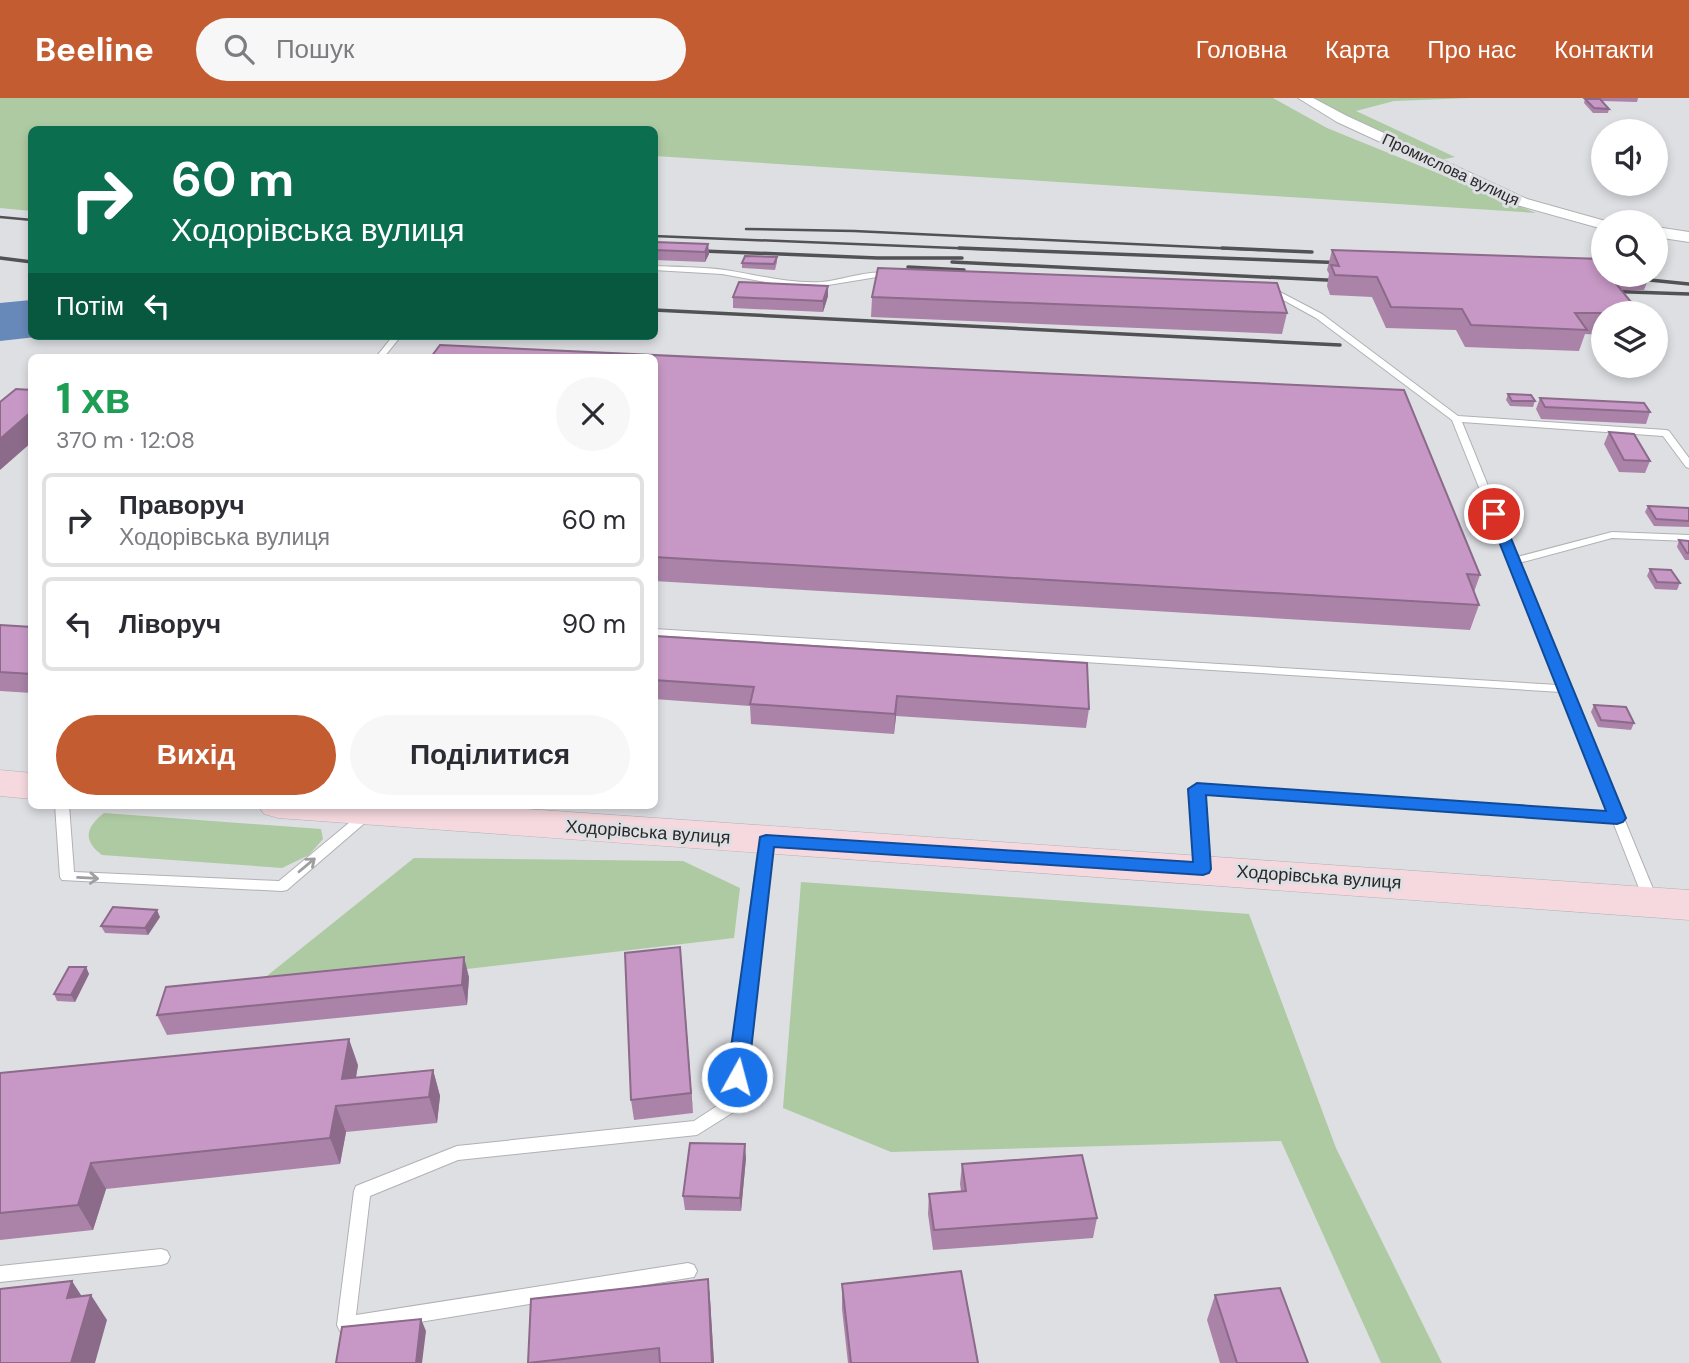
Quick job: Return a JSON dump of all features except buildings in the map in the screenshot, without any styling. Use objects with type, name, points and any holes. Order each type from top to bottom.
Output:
[{"type":"main road","points":[[0,783],[28,786]]},
{"type":"main road","name":"Ходорівська вулиця","points":[[331,809],[1670,903]]},
{"type":"street","name":"Промислова вулиця","points":[[1304,98],[1342,119],[1522,202],[1591,221]]},
{"type":"street","points":[[1668,234],[1689,237]]},
{"type":"lane","points":[[658,268],[722,272],[788,284],[822,284],[877,275],[905,276]]},
{"type":"lane","points":[[1264,293],[1277,294],[1319,316],[1456,419],[1617,818],[1670,903]]},
{"type":"lane","points":[[382,354],[394,340]]},
{"type":"lane","points":[[1456,419],[1666,433],[1689,465]]},
{"type":"lane","points":[[1513,561],[1612,535],[1689,538]]},
{"type":"lane","points":[[658,632],[1565,689]]},
{"type":"lane","points":[[1203,869],[1197,789],[1617,818]]},
{"type":"lane","points":[[62,809],[67,877],[282,886],[370,812]]},
{"type":"lane","points":[[688,1271],[346,1325],[362,1191],[457,1153],[697,1128],[734,1103],[766,841]]},
{"type":"lane","points":[[0,1274],[161,1257]]},
{"type":"green space","points":[[0,98],[1273,98],[1327,128],[1536,213],[658,156],[658,126],[28,126],[28,211],[0,208]]},
{"type":"green space","points":[[1313,98],[1471,98],[1394,101],[1356,111],[1455,157],[1440,160],[1343,115]]},
{"type":"green space","points":[[104,813],[321,829],[323,839],[309,855],[282,868],[102,855],[91,844],[89,834],[93,823]]},
{"type":"green space","points":[[414,858],[683,861],[740,888],[734,938],[243,995]]},
{"type":"green space","points":[[801,882],[1249,914],[1336,1148],[1442,1363],[1381,1363],[1281,1141],[891,1152],[783,1108]]},
{"type":"water","points":[[28,300],[28,338],[0,341],[0,303]]},
{"type":"railway","points":[[0,217],[28,220]]},
{"type":"railway","points":[[746,229],[854,231],[1260,250]]},
{"type":"railway","points":[[658,236],[1004,250]]},
{"type":"railway","points":[[959,248],[1347,263]]},
{"type":"railway","points":[[1222,248],[1312,252]]},
{"type":"railway","points":[[658,249],[670,250]]},
{"type":"railway","points":[[658,249],[878,258],[962,258]]},
{"type":"railway","points":[[0,258],[28,262]]},
{"type":"railway","points":[[952,262],[1347,281]]},
{"type":"railway","points":[[908,267],[964,270]]},
{"type":"railway","points":[[1668,282],[1689,284]]},
{"type":"railway","points":[[1602,291],[1689,294]]},
{"type":"railway","points":[[658,310],[1340,345]]},
{"type":"route","points":[[737,1077],[766,841],[1203,869],[1197,789],[1617,818],[1494,514]]}]
